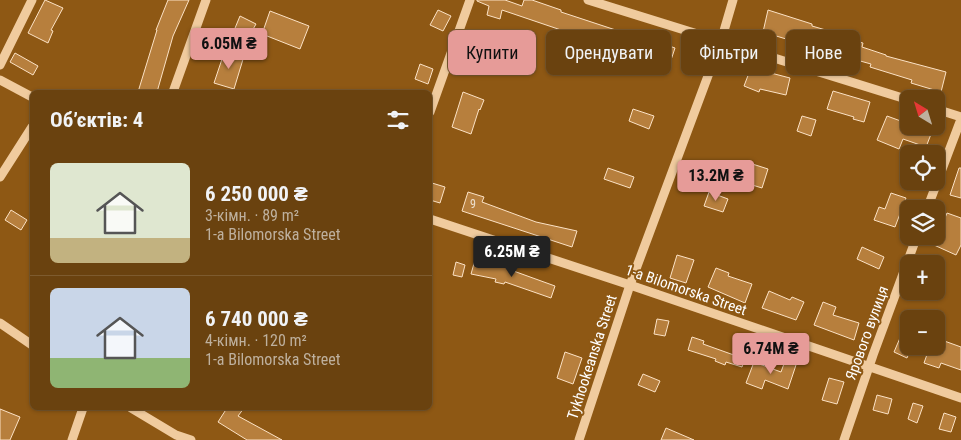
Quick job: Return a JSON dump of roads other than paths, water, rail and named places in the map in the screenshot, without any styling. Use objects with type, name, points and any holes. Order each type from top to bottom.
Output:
[{"type":"street","points":[[0,65],[32,0]]},
{"type":"street","points":[[174,90],[206,0]]},
{"type":"street","points":[[432,106],[470,0]]},
{"type":"street","points":[[588,0],[685,30]]},
{"type":"street","name":"Tykhookeanska Street","points":[[724,30],[733,0]]},
{"type":"street","points":[[776,58],[900,97]]},
{"type":"street","name":"Tykhookeanska Street","points":[[579,440],[630,284],[708,75]]},
{"type":"street","points":[[0,80],[30,97]]},
{"type":"street","points":[[930,200],[961,118],[945,112]]},
{"type":"street","points":[[0,177],[30,130]]},
{"type":"street","name":"1-a Bilomorska Street","points":[[432,220],[630,284],[868,368],[961,398]]},
{"type":"street","name":"Ярового вулиця","points":[[844,440],[868,368],[914,245]]},
{"type":"street","points":[[0,323],[30,344]]},
{"type":"street","points":[[72,440],[82,410]]},
{"type":"street","points":[[134,410],[176,434],[191,440]]}]
